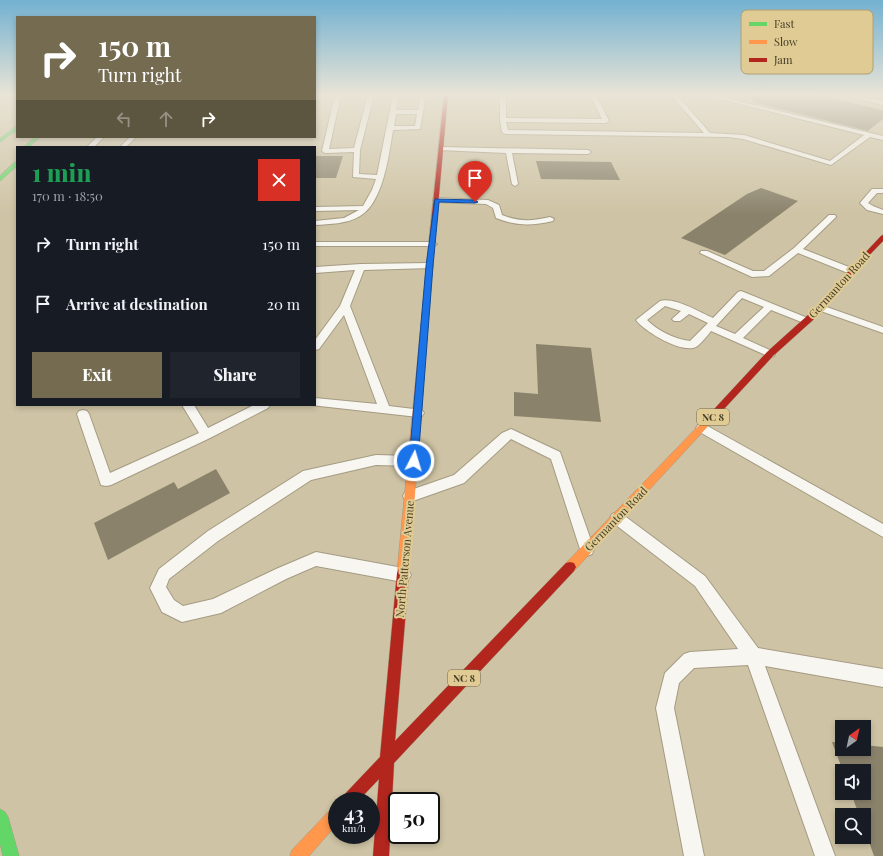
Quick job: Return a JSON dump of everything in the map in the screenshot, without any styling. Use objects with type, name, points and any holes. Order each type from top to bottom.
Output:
[{"type":"main road","name":"North Patterson Avenue","points":[[381,856],[387,759],[414,461],[429,266],[433,244],[442,135]]},
{"type":"main road","points":[[27,146],[37,138]]},
{"type":"main road","points":[[0,169],[16,156]]},
{"type":"main road","points":[[0,179],[16,164]]},
{"type":"main road","name":"Germanton Road","points":[[356,792],[702,428],[770,354],[821,308],[851,271],[883,237]]},
{"type":"main road","points":[[0,817],[10,856]]},
{"type":"main road","points":[[298,856],[328,823]]},
{"type":"lane","points":[[329,135],[325,151],[357,150]]},
{"type":"lane","points":[[361,135],[357,150],[355,176],[381,178]]},
{"type":"lane","points":[[316,223],[335,222],[349,218],[361,213],[366,208],[381,178],[389,135]]},
{"type":"lane","points":[[704,135],[744,137],[831,163],[868,135],[883,138]]},
{"type":"lane","points":[[91,146],[100,138]]},
{"type":"lane","points":[[124,146],[132,138]]},
{"type":"lane","points":[[441,149],[588,152]]},
{"type":"lane","points":[[509,151],[515,184]]},
{"type":"lane","points":[[883,191],[875,192],[864,203],[870,208],[883,212]]},
{"type":"lane","points":[[437,200],[488,202],[496,207],[499,216],[512,222],[535,223],[550,219]]},
{"type":"lane","points":[[316,209],[366,208]]},
{"type":"lane","points":[[704,253],[752,274],[766,274],[797,250],[832,218]]},
{"type":"lane","points":[[316,244],[433,244]]},
{"type":"lane","points":[[797,250],[851,271]]},
{"type":"lane","points":[[316,270],[361,267],[429,266]]},
{"type":"lane","points":[[316,346],[345,306],[361,267]]},
{"type":"lane","points":[[770,354],[736,340],[712,325],[688,310],[675,305],[663,303],[641,320],[646,326],[664,331],[684,344],[692,345],[712,325],[741,294],[807,321]]},
{"type":"lane","points":[[345,306],[385,409]]},
{"type":"lane","points":[[736,340],[770,306]]},
{"type":"lane","points":[[821,308],[883,330]]},
{"type":"lane","points":[[677,319],[688,310]]},
{"type":"lane","points":[[316,402],[418,413]]},
{"type":"lane","points":[[189,406],[206,435]]},
{"type":"lane","points":[[83,414],[106,481],[206,435],[262,406]]},
{"type":"lane","points":[[702,428],[883,531]]},
{"type":"lane","points":[[410,496],[459,479],[506,436],[511,434],[556,456],[587,549]]},
{"type":"lane","points":[[403,575],[316,560],[281,574],[215,607],[182,614],[168,606],[158,588],[164,574],[213,536],[308,475],[376,460],[414,461]]},
{"type":"lane","points":[[617,518],[700,580],[754,656],[825,856]]},
{"type":"lane","points":[[694,856],[665,708],[671,679],[690,660],[754,656],[883,678]]},
{"type":"building","points":[[316,156],[343,156],[336,178],[316,178]]},
{"type":"building","points":[[536,161],[611,162],[620,180],[541,179]]},
{"type":"building","points":[[761,188],[798,201],[725,255],[681,238],[747,194]]},
{"type":"building","points":[[536,344],[591,348],[601,422],[514,416],[514,392],[538,394]]},
{"type":"building","points":[[216,469],[230,493],[108,560],[94,523],[174,482],[178,489]]},
{"type":"building","points":[[832,742],[835,742],[835,750]]},
{"type":"building","points":[[871,746],[883,747],[883,856],[874,856],[870,844],[871,844],[871,808],[856,808],[854,800],[871,800],[871,764],[840,764],[837,756],[871,756]]},
{"type":"traffic: fast","points":[[0,141],[8,135]]},
{"type":"traffic: fast","points":[[27,146],[37,138]]},
{"type":"traffic: fast","points":[[0,179],[16,164]]},
{"type":"traffic: fast","points":[[0,817],[11,856]]},
{"type":"traffic: slow","points":[[403,573],[428,283]]},
{"type":"traffic: slow","points":[[570,567],[708,421]]},
{"type":"traffic: slow","points":[[298,856],[328,823]]},
{"type":"traffic: jam","points":[[428,283],[442,135]]},
{"type":"traffic: jam","points":[[708,421],[770,354],[821,308],[851,271],[883,237]]},
{"type":"traffic: jam","points":[[357,792],[570,567]]},
{"type":"traffic: jam","points":[[381,856],[387,759],[403,573]]},
{"type":"route","points":[[414,461],[429,266],[433,244],[437,200],[475,202]]}]
